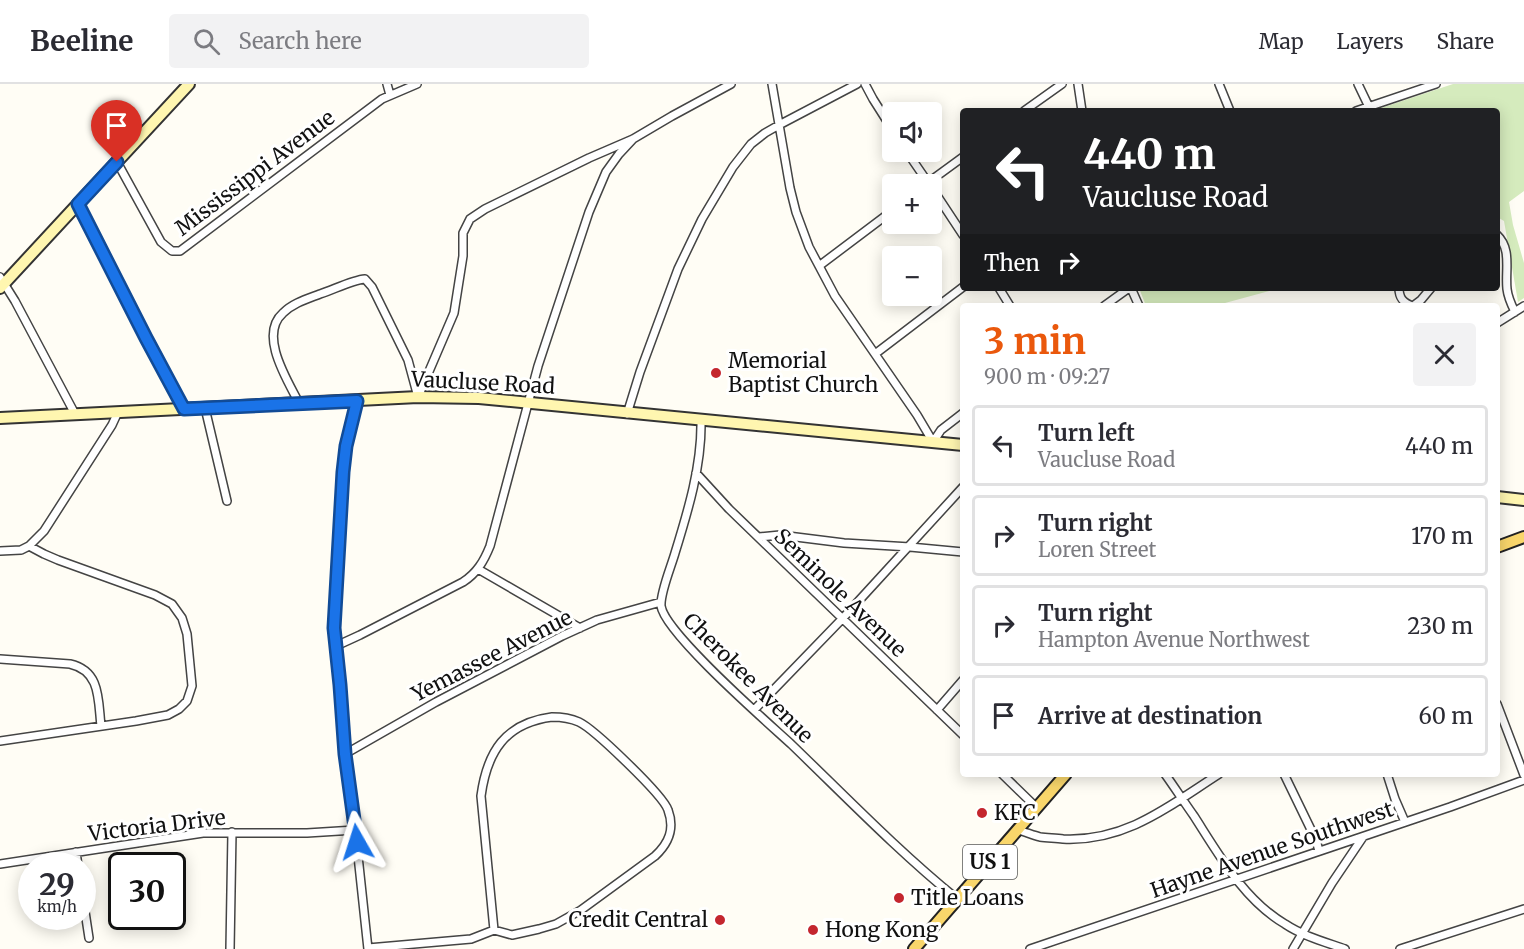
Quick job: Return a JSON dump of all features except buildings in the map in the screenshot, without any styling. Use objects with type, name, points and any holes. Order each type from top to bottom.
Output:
[{"type":"main road","points":[[1500,546],[1524,537]]},
{"type":"main road","name":"US 1","points":[[914,949],[1063,777]]},
{"type":"street","points":[[75,414],[2,283],[189,84]]},
{"type":"street","points":[[387,84],[390,95]]},
{"type":"street","name":"Mississippi Avenue","points":[[117,162],[161,242],[172,251],[180,251],[352,120],[390,95],[417,84]]},
{"type":"street","points":[[418,397],[454,313],[463,256],[463,233],[474,215],[589,158],[633,139],[731,84]]},
{"type":"street","points":[[772,84],[794,204],[809,247],[835,296],[933,442],[940,430],[960,414]]},
{"type":"street","points":[[627,414],[671,287],[689,245],[733,167],[757,138],[779,124],[857,84]]},
{"type":"street","points":[[865,84],[882,113]]},
{"type":"street","points":[[1028,108],[1062,84]]},
{"type":"street","points":[[1078,84],[1082,108]]},
{"type":"street","points":[[1219,84],[1229,108]]},
{"type":"street","points":[[1358,84],[1369,107]]},
{"type":"street","points":[[1366,108],[1436,84]]},
{"type":"street","points":[[336,646],[463,582],[478,569],[490,546],[538,366],[600,182],[612,163],[633,139]]},
{"type":"street","points":[[942,174],[960,159]]},
{"type":"street","points":[[78,204],[184,409]]},
{"type":"street","points":[[942,205],[960,231]]},
{"type":"street","points":[[819,266],[882,219]]},
{"type":"street","points":[[1500,238],[1507,252],[1508,293],[1515,312]]},
{"type":"street","points":[[299,403],[280,366],[273,333],[275,323],[282,313],[297,303],[364,279],[372,287],[408,360],[418,397]]},
{"type":"street","points":[[875,354],[960,289]]},
{"type":"street","points":[[1108,303],[1126,291]]},
{"type":"street","points":[[1399,291],[1402,300],[1408,303]]},
{"type":"street","points":[[1417,303],[1428,291]]},
{"type":"street","points":[[1500,321],[1524,306]]},
{"type":"street","name":"Vaucluse Road","points":[[0,418],[418,397],[479,398],[960,445]]},
{"type":"street","points":[[357,401],[346,446],[341,494],[334,628],[345,754],[368,949],[471,939],[494,930],[512,935],[556,924],[596,900],[655,855],[668,842],[671,828],[670,816],[660,797],[585,726],[573,719],[559,717],[538,718],[526,723],[498,745],[491,756],[481,796],[494,930]]},
{"type":"street","points":[[205,408],[227,501]]},
{"type":"street","points":[[0,550],[21,550],[40,537],[118,412]]},
{"type":"street","name":"Cherokee Avenue","points":[[701,420],[696,473],[661,602],[663,614],[717,675],[887,838],[957,899]]},
{"type":"street","name":"Seminole Avenue","points":[[696,473],[729,509],[960,732]]},
{"type":"street","points":[[754,710],[910,547],[960,490]]},
{"type":"street","points":[[1500,497],[1524,500]]},
{"type":"street","points":[[759,537],[780,535],[844,543],[960,552]]},
{"type":"street","points":[[0,741],[168,715],[187,701],[192,686],[187,634],[182,618],[172,604],[161,597],[58,560],[30,546]]},
{"type":"street","points":[[478,569],[580,628]]},
{"type":"street","name":"Yemassee Avenue","points":[[345,754],[462,688],[580,628],[597,620],[661,602]]},
{"type":"street","points":[[0,659],[70,664],[81,667],[90,675],[97,691],[101,726]]},
{"type":"street","points":[[937,710],[960,683]]},
{"type":"street","points":[[1500,712],[1524,775]]},
{"type":"street","points":[[1005,777],[1037,808]]},
{"type":"street","points":[[1167,777],[1216,852],[1248,893],[1267,912],[1302,933],[1345,949]]},
{"type":"street","points":[[1018,830],[1041,837],[1083,839],[1100,837],[1139,824],[1165,810],[1214,777]]},
{"type":"street","points":[[1285,777],[1320,851]]},
{"type":"street","points":[[1388,777],[1405,822]]},
{"type":"street","name":"Hayne Avenue Southwest","points":[[1030,949],[1524,780]]},
{"type":"street","name":"Victoria Drive","points":[[76,852],[196,834],[355,830]]},
{"type":"street","points":[[230,949],[232,832]]},
{"type":"street","points":[[1293,949],[1363,836]]},
{"type":"street","name":"Victoria Drive","points":[[0,864],[18,861]]},
{"type":"street","points":[[1400,949],[1524,909]]},
{"type":"street","points":[[88,930],[89,938]]},
{"type":"green space","points":[[1453,84],[1524,84],[1524,191],[1509,202],[1524,263],[1524,298],[1518,302],[1504,221],[1500,219],[1500,108],[1381,108]]},
{"type":"green space","points":[[1140,291],[1269,291],[1225,303],[1145,303]]},
{"type":"place","name":"Memorial Baptist Church","points":[[716,373]]},
{"type":"place","name":"KFC","points":[[982,813]]},
{"type":"place","name":"Title Loans","points":[[899,898]]},
{"type":"place","name":"Credit Central","points":[[720,920]]},
{"type":"place","name":"Hong Kong","points":[[813,930]]},
{"type":"route","points":[[117,162],[78,204],[184,409],[357,401],[346,446],[343,472],[334,628],[345,754],[357,842]]}]
